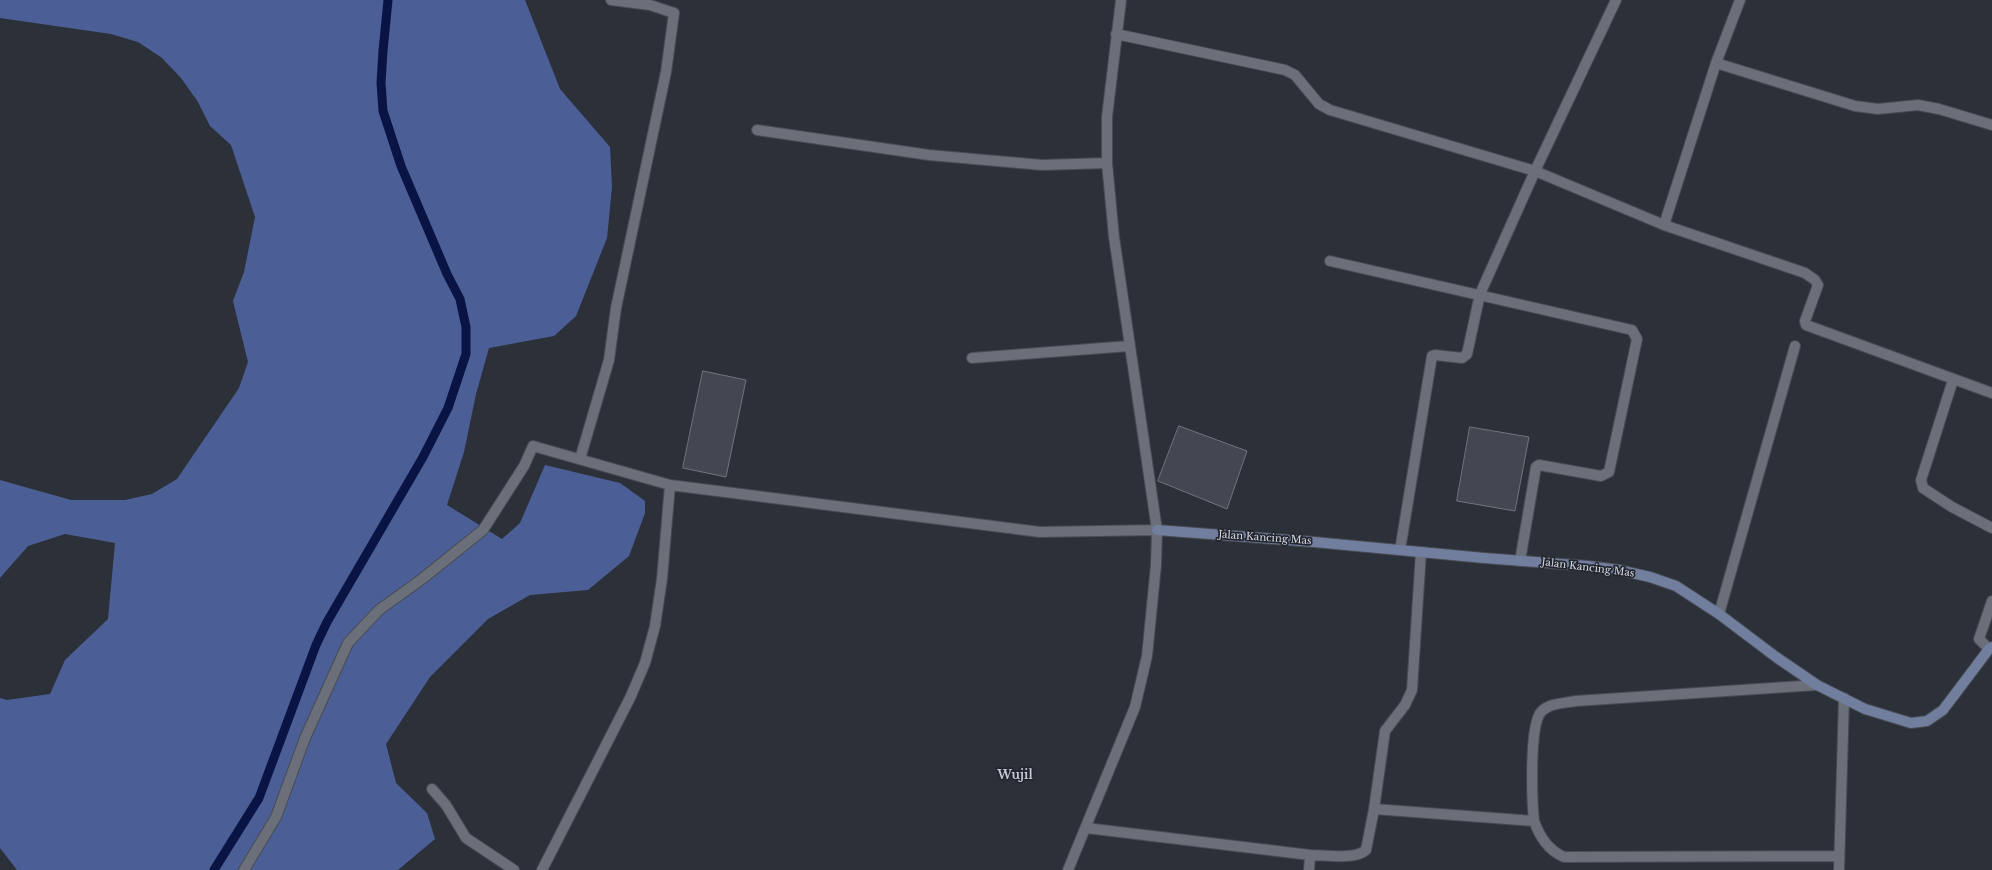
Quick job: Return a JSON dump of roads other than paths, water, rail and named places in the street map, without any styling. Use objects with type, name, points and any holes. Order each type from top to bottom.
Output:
[{"type":"street","points":[[580,459],[609,360],[616,308],[666,72],[674,13],[650,5],[611,0]]},
{"type":"street","points":[[1068,870],[1135,706],[1146,656],[1156,565],[1157,530],[1114,236],[1107,163],[1107,117],[1121,0]]},
{"type":"street","points":[[1400,550],[1432,356],[1462,358],[1466,356],[1480,294],[1535,171],[1616,0]]},
{"type":"street","points":[[1664,225],[1716,63],[1740,0]]},
{"type":"street","points":[[1116,34],[1285,70],[1296,75],[1319,104],[1330,110],[1535,171],[1664,225],[1805,273],[1815,280],[1818,285],[1805,321],[1806,325],[1992,393]]},
{"type":"street","points":[[1716,63],[1855,106],[1878,110],[1918,105],[1939,109],[1992,125]]},
{"type":"street","points":[[757,130],[937,155],[1042,165],[1107,163]]},
{"type":"street","points":[[1330,261],[1480,294],[1632,330],[1637,339],[1609,472],[1601,476],[1545,466],[1536,467],[1520,561]]},
{"type":"street","points":[[972,358],[1129,346]]},
{"type":"street","points":[[1719,614],[1795,346]]},
{"type":"street","points":[[1953,380],[1921,480],[1923,488],[1952,507],[1992,528]]},
{"type":"street","points":[[244,870],[276,817],[305,738],[348,643],[379,610],[422,579],[483,530],[524,466],[533,446],[670,485],[1040,532],[1157,530]]},
{"type":"street","points":[[542,870],[630,698],[645,663],[655,626],[662,580],[670,485]]},
{"type":"street","name":"Jalan Kancing Mas","points":[[1157,530],[1619,570],[1650,576],[1676,586],[1719,614],[1776,658],[1817,685],[1865,710],[1911,723],[1927,721],[1943,710],[1990,648]]},
{"type":"street","points":[[1086,828],[1310,855],[1361,854],[1366,850],[1374,809],[1385,731],[1405,705],[1412,690],[1421,552]]},
{"type":"street","points":[[1990,648],[1979,639],[1992,601]]},
{"type":"street","points":[[1817,685],[1584,700],[1551,706],[1540,713],[1535,728],[1532,798],[1534,821],[1540,838],[1555,853],[1564,857],[1839,856]]},
{"type":"street","points":[[1839,870],[1844,698]]},
{"type":"street","points":[[432,790],[450,810],[466,838],[514,870]]},
{"type":"street","points":[[1374,809],[1534,821]]},
{"type":"street","points":[[1309,870],[1310,855]]},
{"type":"waterway","points":[[214,870],[259,798],[316,645],[327,622],[423,457],[448,408],[466,354],[466,327],[460,299],[447,274],[401,166],[383,111],[381,83],[388,0]]},
{"type":"district","name":"Wujil","points":[[1015,776]]}]
